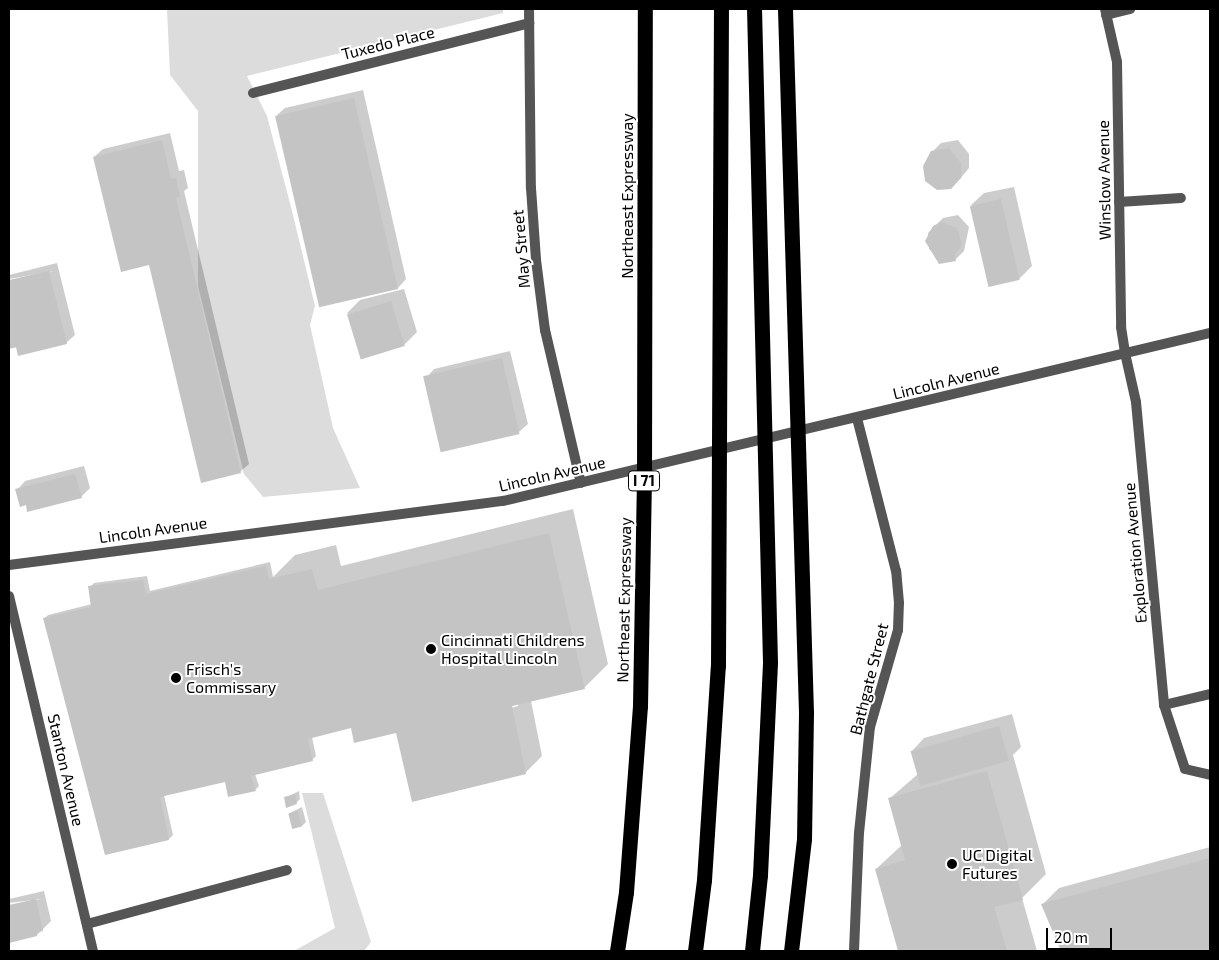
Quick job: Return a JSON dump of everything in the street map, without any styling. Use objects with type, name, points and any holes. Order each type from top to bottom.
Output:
[{"type":"highway","name":"Northeast Expressway","points":[[617,951],[626,892],[640,706],[644,486],[645,9]]},
{"type":"highway","points":[[694,951],[704,880],[718,666],[721,9]]},
{"type":"highway","points":[[752,951],[760,875],[770,662],[754,9]]},
{"type":"highway","points":[[785,9],[806,713],[804,839],[791,951]]},
{"type":"street","name":"May Street","points":[[530,9],[536,260],[545,330],[581,483]]},
{"type":"street","points":[[1105,12],[1130,9]]},
{"type":"street","name":"Winslow Avenue","points":[[1105,12],[1117,62],[1121,327],[1125,353]]},
{"type":"street","name":"Tuxedo Place","points":[[253,93],[530,22]]},
{"type":"street","points":[[1119,202],[1181,198]]},
{"type":"street","name":"Lincoln Avenue","points":[[9,565],[135,547],[503,501],[834,424],[1210,333]]},
{"type":"street","name":"Exploration Avenue","points":[[1125,353],[1136,402],[1164,705],[1185,769],[1210,775]]},
{"type":"street","name":"Bathgate Street","points":[[854,951],[859,833],[870,728],[898,630],[899,604],[896,571],[857,418]]},
{"type":"street","name":"Stanton Avenue","points":[[9,596],[93,951]]},
{"type":"street","points":[[1164,705],[1210,694]]},
{"type":"street","points":[[87,924],[287,870]]},
{"type":"shaded area","points":[[167,9],[503,9],[503,13],[247,76],[267,116],[292,211],[315,306],[310,325],[333,428],[360,488],[263,497],[244,474],[198,286],[198,111],[170,75]]},
{"type":"shaded area","points":[[302,793],[323,793],[371,942],[364,951],[294,951],[335,928]]},
{"type":"building","points":[[354,98],[398,289],[319,307],[275,116]]},
{"type":"building","points":[[162,140],[171,179],[176,178],[180,197],[176,198],[241,473],[201,483],[149,265],[121,272],[93,157]]},
{"type":"building","points":[[949,148],[961,163],[961,178],[951,189],[937,190],[925,181],[923,166],[931,151]]},
{"type":"building","points":[[1001,199],[1020,280],[988,287],[970,206]]},
{"type":"building","points":[[941,222],[957,228],[962,244],[955,255],[956,261],[939,264],[925,241],[933,226]]},
{"type":"building","points":[[49,271],[67,344],[18,356],[16,347],[9,349],[9,280]]},
{"type":"building","points":[[391,301],[405,346],[361,359],[347,314]]},
{"type":"building","points":[[502,358],[520,434],[441,452],[423,376]]},
{"type":"building","points":[[75,474],[82,498],[27,512],[26,505],[20,507],[15,489]]},
{"type":"building","points":[[549,533],[585,689],[512,706],[526,774],[412,802],[396,733],[354,743],[351,728],[308,739],[313,761],[251,776],[256,791],[228,797],[225,782],[160,797],[169,840],[105,855],[43,618],[91,607],[88,586],[143,580],[146,594],[266,566],[269,579],[312,569],[318,590]]},
{"type":"building","points":[[999,726],[1009,761],[920,786],[911,751]]},
{"type":"building","name":"UC Digital Futures","points":[[987,771],[1023,900],[994,907],[1007,951],[898,951],[875,869],[905,860],[888,798]]},
{"type":"building","points":[[295,794],[297,804],[286,808],[284,797]]},
{"type":"building","points":[[298,811],[302,827],[292,829],[288,813]]},
{"type":"building","points":[[1210,858],[1210,951],[1061,951],[1041,904]]},
{"type":"building","points":[[36,899],[43,931],[37,932],[37,936],[9,943],[9,905]]},
{"type":"place","name":"Cincinnati Childrens Hospital Lincoln","points":[[431,649]]},
{"type":"place","name":"Frisch's Commissary","points":[[176,678]]},
{"type":"place","name":"UC Digital Futures","points":[[952,864]]}]
